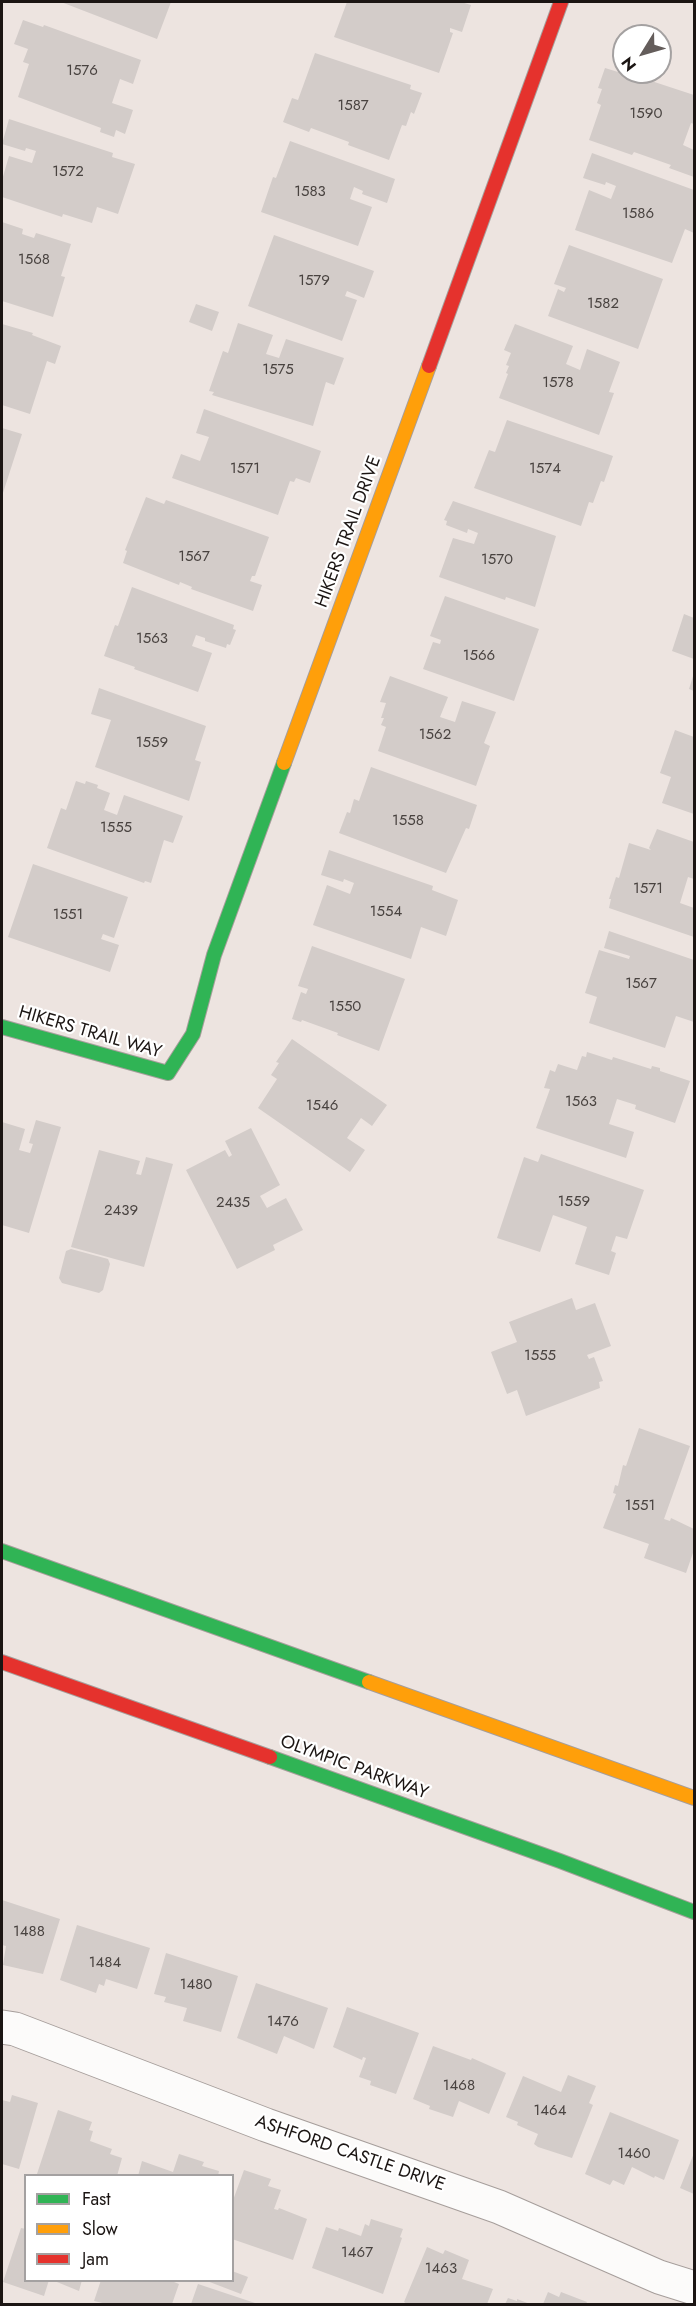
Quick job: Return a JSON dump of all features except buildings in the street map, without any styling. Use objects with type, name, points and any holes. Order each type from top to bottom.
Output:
[{"type":"main road","name":"HIKERS TRAIL DRIVE","points":[[168,1073],[193,1034],[214,955],[561,2]]},
{"type":"main road","name":"HIKERS TRAIL WAY","points":[[2,1027],[168,1073]]},
{"type":"main road","points":[[2,1551],[694,1798]]},
{"type":"main road","name":"OLYMPIC PARKWAY","points":[[2,1662],[538,1853],[694,1912]]},
{"type":"street","name":"ASHFORD CASTLE DRIVE","points":[[2,2027],[15,2029],[266,2125],[499,2207],[650,2273],[694,2288]]},
{"type":"traffic: fast","points":[[2,1027],[168,1073],[193,1034],[214,955],[284,763]]},
{"type":"traffic: fast","points":[[2,1551],[369,1682]]},
{"type":"traffic: fast","points":[[270,1757],[560,1861],[694,1912]]},
{"type":"traffic: slow","points":[[284,763],[429,366]]},
{"type":"traffic: slow","points":[[369,1682],[694,1798]]},
{"type":"traffic: jam","points":[[429,366],[561,2]]},
{"type":"traffic: jam","points":[[2,1662],[270,1757]]}]
